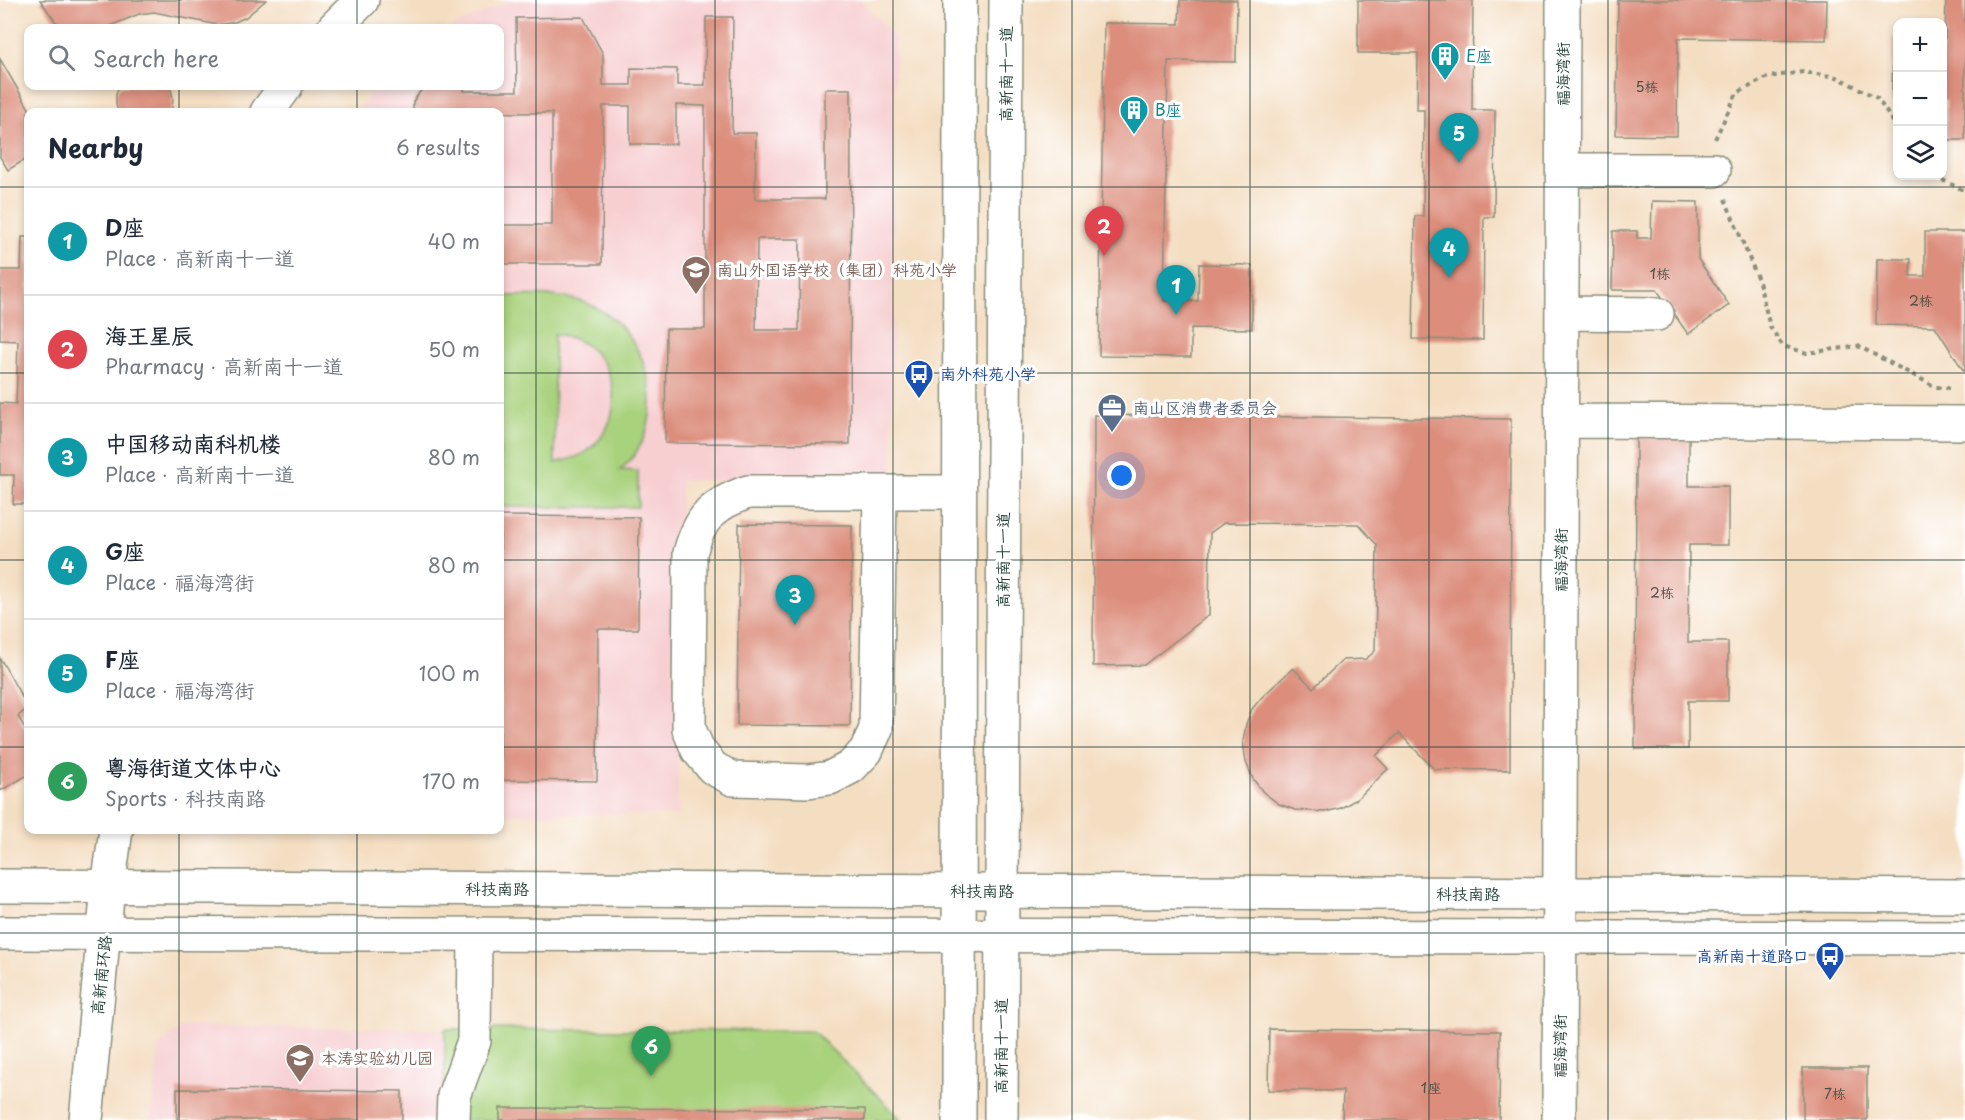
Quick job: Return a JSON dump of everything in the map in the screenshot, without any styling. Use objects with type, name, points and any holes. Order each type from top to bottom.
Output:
[{"type":"main road","points":[[338,24],[362,0]]},
{"type":"main road","points":[[959,1120],[960,0]]},
{"type":"main road","name":"高新南十一道","points":[[1001,1120],[1006,0]]},
{"type":"main road","name":"福海湾街","points":[[1559,1120],[1563,0]]},
{"type":"main road","points":[[270,108],[283,90]]},
{"type":"main road","points":[[1563,170],[1714,170]]},
{"type":"main road","points":[[1562,313],[1657,314]]},
{"type":"main road","points":[[1562,421],[1965,423]]},
{"type":"main road","points":[[880,492],[876,729],[866,750],[851,767],[830,778],[808,781],[733,779],[713,768],[698,750],[689,729],[690,553],[696,531],[709,513],[727,499],[748,492],[880,492],[959,492]]},
{"type":"main road","name":"高新南环路","points":[[86,1120],[108,887],[115,834]]},
{"type":"main road","name":"科技南路","points":[[0,886],[1965,896]]},
{"type":"main road","points":[[0,933],[1965,938]]},
{"type":"main road","points":[[474,1120],[475,934]]},
{"type":"main road","points":[[453,1120],[456,1089],[474,1041]]},
{"type":"path","points":[[1896,126],[1877,98],[1837,77],[1803,72],[1768,77],[1737,93],[1714,136],[1714,170],[1759,282],[1770,327],[1783,346],[1807,353],[1858,346],[1936,387],[1955,389]]},
{"type":"path","points":[[1942,180],[1960,189],[1965,189]]},
{"type":"shaded area","name":"南山外国语学校（集团）科苑小学","points":[[512,0],[861,0],[895,38],[892,481],[681,480],[678,815],[504,814],[504,108],[360,108],[373,90],[504,90],[504,24],[458,24]]},
{"type":"shaded area","name":"本涛实验幼儿园","points":[[183,1026],[445,1029],[444,1120],[151,1120],[159,1046]]},
{"type":"green space","points":[[504,296],[560,297],[584,302],[615,321],[631,339],[642,360],[649,383],[651,407],[647,430],[637,452],[620,470],[638,471],[638,507],[504,507]],"holes":[[[554,334],[575,339],[591,349],[604,364],[611,381],[614,400],[611,419],[601,437],[586,452],[555,463]]]},
{"type":"green space","points":[[445,1029],[813,1031],[902,1120],[444,1120]]},
{"type":"building","points":[[40,0],[266,0],[246,17],[224,24],[154,12],[139,14],[115,24],[59,24]]},
{"type":"building","points":[[1180,0],[1237,0],[1236,62],[1168,61],[1164,301],[1198,301],[1199,264],[1252,265],[1252,329],[1191,328],[1191,357],[1099,356],[1104,23],[1179,24]]},
{"type":"building","points":[[1358,0],[1473,0],[1472,110],[1495,110],[1494,217],[1484,217],[1483,340],[1413,339],[1415,216],[1423,216],[1424,110],[1417,110],[1418,53],[1358,53]]},
{"type":"building","points":[[1618,0],[1827,0],[1826,40],[1678,38],[1677,136],[1616,135]]},
{"type":"building","points":[[1946,0],[1965,0],[1965,140],[1947,140]]},
{"type":"building","points":[[583,17],[603,54],[603,85],[631,85],[631,68],[677,69],[677,85],[705,85],[706,17],[733,17],[732,133],[756,133],[755,199],[825,199],[825,89],[851,89],[850,444],[665,443],[666,329],[705,329],[705,106],[676,105],[676,144],[630,144],[630,106],[603,106],[602,264],[504,264],[504,225],[552,225],[552,113],[504,113],[504,108],[413,108],[413,102],[421,90],[517,91],[516,18]],"holes":[[[757,239],[800,239],[799,330],[756,330]]]},
{"type":"building","points":[[1893,38],[1893,99],[1892,99]]},
{"type":"building","points":[[0,59],[29,108],[24,108],[24,160],[8,170],[0,157]]},
{"type":"building","points":[[118,90],[171,90],[172,108],[117,108]]},
{"type":"building","points":[[1652,201],[1698,202],[1698,259],[1729,305],[1688,334],[1657,290],[1612,290],[1613,231],[1637,231],[1637,238],[1651,238]]},
{"type":"building","points":[[1925,232],[1965,232],[1965,373],[1935,326],[1876,325],[1877,259],[1911,259],[1910,276],[1925,276]]},
{"type":"building","points":[[22,237],[24,237],[24,504],[13,504],[14,475],[0,475],[0,403],[16,404],[18,341],[0,340],[0,270],[21,270]]},
{"type":"building","points":[[1094,415],[1511,419],[1510,770],[1434,769],[1399,733],[1376,756],[1388,769],[1357,799],[1341,808],[1325,812],[1295,810],[1279,804],[1263,792],[1253,779],[1246,762],[1243,742],[1246,724],[1252,709],[1262,697],[1293,668],[1313,688],[1343,660],[1366,659],[1375,651],[1377,545],[1358,524],[1224,523],[1210,533],[1209,615],[1144,665],[1093,666]]},
{"type":"building","points":[[1636,437],[1689,437],[1689,486],[1728,486],[1728,545],[1689,545],[1688,642],[1728,642],[1728,701],[1688,701],[1688,749],[1635,749]]},
{"type":"building","points":[[504,516],[639,517],[638,629],[598,629],[597,781],[504,780]]},
{"type":"building","points":[[739,524],[852,525],[850,726],[737,725]]},
{"type":"building","points":[[0,658],[24,701],[24,711],[18,716],[24,727],[24,777],[0,791]]},
{"type":"building","points":[[1269,1029],[1500,1031],[1499,1120],[1342,1120],[1343,1091],[1268,1090]]},
{"type":"building","points":[[1803,1068],[1867,1068],[1867,1120],[1803,1120]]},
{"type":"building","points":[[177,1089],[402,1091],[402,1120],[177,1120]]},
{"type":"building","points":[[500,1108],[865,1109],[865,1120],[500,1120]]},
{"type":"place","name":"E座","points":[[1445,82]]},
{"type":"place","name":"B座","points":[[1134,136]]},
{"type":"place","name":"F座","points":[[1459,163]]},
{"type":"place","name":"海王星辰","points":[[1104,256]]},
{"type":"place","name":"G座","points":[[1449,278]]},
{"type":"place","name":"南山外国语学校（集团）科苑小学","points":[[696,296]]},
{"type":"place","name":"D座","points":[[1176,315]]},
{"type":"place","name":"南外科苑小学","points":[[919,400]]},
{"type":"place","name":"南山区消费者委员会","points":[[1112,434]]},
{"type":"place","name":"中国移动南科机楼","points":[[795,625]]},
{"type":"place","name":"高新南十道路口","points":[[1830,982]]},
{"type":"place","name":"粤海街道文体中心","points":[[651,1076]]},
{"type":"place","name":"本涛实验幼儿园","points":[[300,1084]]}]
